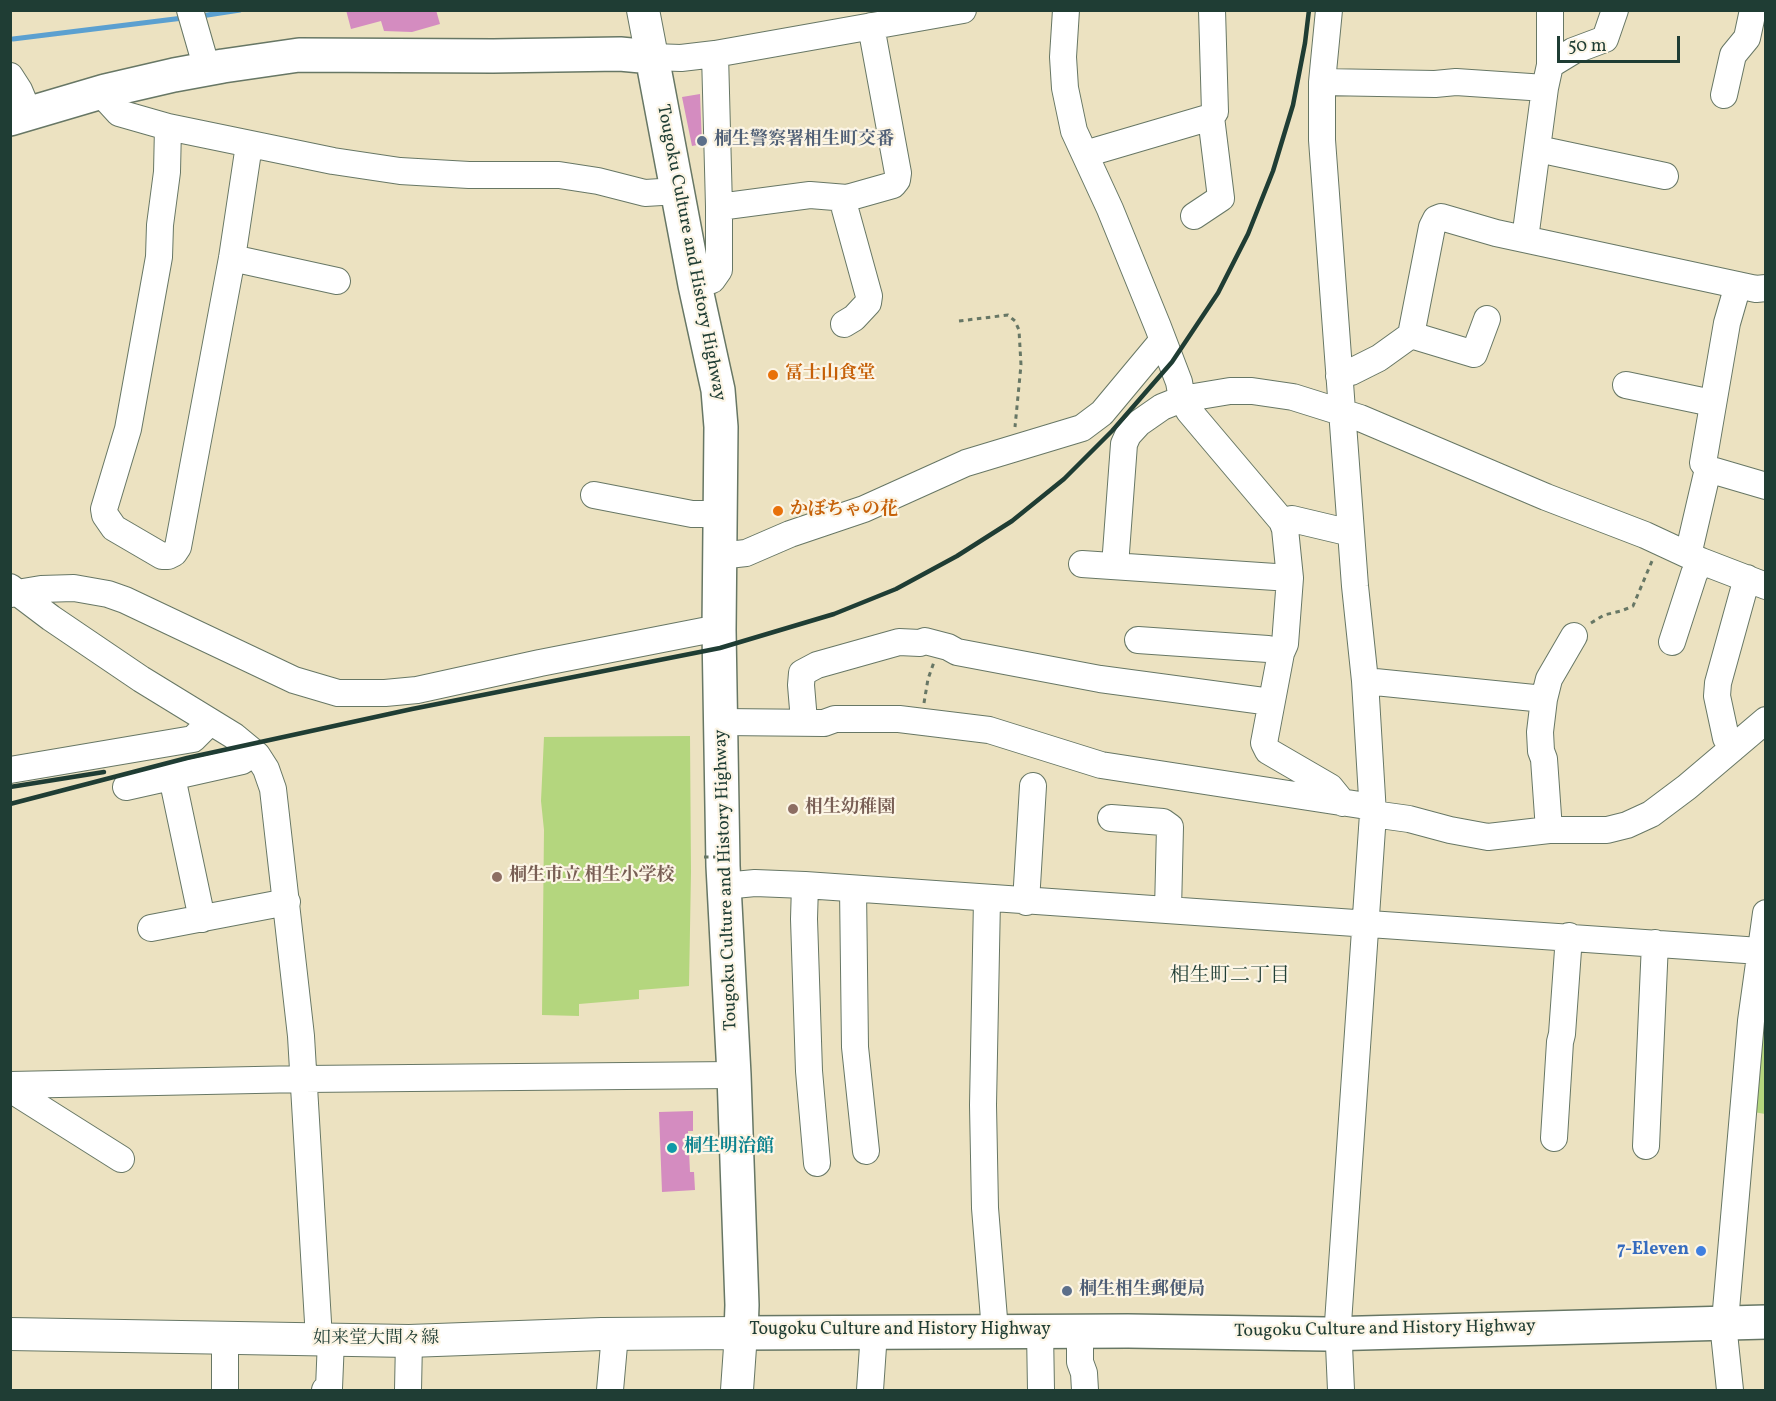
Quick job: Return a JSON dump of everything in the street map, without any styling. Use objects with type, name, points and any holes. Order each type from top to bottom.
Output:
[{"type":"highway","points":[[20,117],[105,91],[207,69],[284,57],[320,54],[482,56],[621,54],[652,57]]},
{"type":"highway","name":"Tougoku Culture and History Highway","points":[[652,57],[695,285],[718,390],[721,446],[719,630],[742,1305],[741,1334],[995,1331],[1339,1333],[1766,1322]]},
{"type":"main road","points":[[643,10],[652,57]]},
{"type":"main road","name":"如来堂大間々線","points":[[10,1334],[225,1340],[409,1341],[615,1334],[741,1334]]},
{"type":"main road","points":[[737,1390],[741,1334]]},
{"type":"street","points":[[190,10],[207,69]]},
{"type":"street","points":[[652,57],[681,58],[715,54],[963,10]]},
{"type":"street","points":[[1065,10],[1063,57],[1065,88],[1074,131],[1110,208],[1179,382],[1172,403]]},
{"type":"street","points":[[1085,154],[1211,117],[1215,112],[1212,10]]},
{"type":"street","points":[[1329,10],[1322,82],[1322,140],[1351,533],[1365,681],[1373,810],[1339,1333],[1341,1390]]},
{"type":"street","points":[[1525,239],[1547,76],[1550,10]]},
{"type":"street","points":[[1322,82],[1435,84],[1547,76],[1573,51],[1605,39],[1615,10]]},
{"type":"street","points":[[1724,94],[1733,55],[1747,38],[1753,10]]},
{"type":"street","points":[[719,207],[810,195],[847,198],[893,184],[897,180],[898,172],[872,26]]},
{"type":"street","points":[[695,285],[712,280],[719,270],[715,54]]},
{"type":"street","points":[[10,76],[19,90],[20,117]]},
{"type":"street","points":[[105,91],[108,101],[119,113],[168,127],[333,161],[400,171],[469,175],[559,175],[598,181],[645,194],[678,191]]},
{"type":"street","points":[[1194,216],[1221,198],[1211,117]]},
{"type":"street","points":[[168,127],[167,172],[160,225],[159,257],[128,429],[104,509],[105,515],[114,528],[162,556],[174,553],[178,547],[232,258],[249,145]]},
{"type":"street","points":[[1538,149],[1665,176]]},
{"type":"street","points":[[844,324],[854,318],[868,303],[869,296],[845,209],[847,198]]},
{"type":"street","points":[[1339,376],[1379,358],[1411,335],[1432,227],[1436,219],[1447,217],[1496,233],[1756,289],[1766,288]]},
{"type":"street","points":[[232,258],[337,280]]},
{"type":"street","points":[[1738,285],[1727,323],[1703,463],[1708,469],[1766,486]]},
{"type":"street","points":[[1411,335],[1474,354],[1487,319]]},
{"type":"street","points":[[719,556],[747,554],[790,534],[864,509],[966,463],[1082,428],[1093,421],[1114,400],[1162,341]]},
{"type":"street","points":[[1626,385],[1712,403]]},
{"type":"street","points":[[1115,567],[1124,444],[1139,423],[1172,403],[1230,391],[1252,391],[1293,397],[1342,412],[1756,582],[1719,683],[1717,696],[1726,738],[1732,749]]},
{"type":"street","points":[[1172,403],[1189,411],[1282,521],[1286,529],[1290,579],[1285,644],[1281,653],[1264,737],[1265,748],[1330,787],[1343,803]]},
{"type":"street","points":[[1672,642],[1694,574],[1694,558],[1708,469]]},
{"type":"street","points":[[594,495],[692,514],[721,514]]},
{"type":"street","points":[[1282,521],[1292,519],[1351,533]]},
{"type":"street","points":[[1082,564],[1290,579]]},
{"type":"street","points":[[16,597],[41,589],[74,588],[108,594],[256,663],[324,690],[338,693],[417,690],[540,663],[703,631],[719,630]]},
{"type":"street","points":[[16,597],[250,749],[266,769],[273,789],[287,902],[304,1079],[329,1388],[325,1390]]},
{"type":"street","points":[[1549,830],[1540,732],[1544,699],[1549,679],[1574,636]]},
{"type":"street","points":[[1138,640],[1268,649],[1281,653]]},
{"type":"street","points":[[814,722],[801,685],[802,673],[817,665],[899,642],[920,644],[925,641],[957,652],[1100,679],[1271,702]]},
{"type":"street","points":[[1365,681],[1544,699]]},
{"type":"street","points":[[722,722],[899,719],[990,730],[1101,765],[1343,803],[1488,837],[1549,830],[1607,830],[1627,825],[1651,814],[1687,787],[1766,720]]},
{"type":"street","points":[[10,770],[193,739],[210,722]]},
{"type":"street","points":[[126,787],[242,761],[250,749]]},
{"type":"street","points":[[172,777],[202,918]]},
{"type":"street","points":[[1026,902],[1033,786]]},
{"type":"street","points":[[1111,818],[1162,822],[1170,827],[1168,910]]},
{"type":"street","points":[[727,872],[755,883],[1569,936],[1760,951]]},
{"type":"street","points":[[805,885],[809,1071],[817,1163]]},
{"type":"street","points":[[852,889],[855,1047],[866,1151]]},
{"type":"street","points":[[987,899],[983,1116],[985,1208],[995,1331]]},
{"type":"street","points":[[151,928],[287,902]]},
{"type":"street","points":[[1730,1390],[1725,1324],[1751,1021],[1766,913]]},
{"type":"street","points":[[1554,1138],[1569,936]]},
{"type":"street","points":[[1646,1146],[1655,943]]},
{"type":"street","points":[[11,1086],[304,1079],[734,1075]]},
{"type":"street","points":[[11,1086],[18,1094],[121,1159]]},
{"type":"street","points":[[1040,1331],[1041,1390]]},
{"type":"street","points":[[1080,1331],[1080,1362],[1084,1373],[1085,1390]]},
{"type":"street","points":[[870,1390],[874,1332]]},
{"type":"street","points":[[610,1390],[615,1334]]},
{"type":"street","points":[[225,1340],[225,1390]]},
{"type":"street","points":[[408,1390],[409,1341]]},
{"type":"path","points":[[959,321],[1008,315],[1015,321],[1019,330],[1021,365],[1014,423],[1018,448]]},
{"type":"path","points":[[1574,636],[1599,617],[1633,606],[1660,542]]},
{"type":"path","points":[[920,644],[922,650],[937,653],[928,680],[922,722]]},
{"type":"path","points":[[704,857],[727,872]]},
{"type":"green space","points":[[690,736],[689,986],[639,990],[639,999],[579,1004],[579,1016],[542,1015],[544,830],[541,801],[544,737]]},
{"type":"green space","points":[[1757,1027],[1765,1028],[1765,1114],[1748,1111]]},
{"type":"building","points":[[346,10],[436,10],[440,24],[412,32],[384,31],[381,21],[351,29]]},
{"type":"building","points":[[700,94],[702,144],[692,146],[682,97]]},
{"type":"building","points":[[693,1111],[693,1131],[688,1131],[690,1172],[694,1172],[695,1190],[662,1192],[659,1112]]},
{"type":"waterway","points":[[201,16],[240,10]]},
{"type":"waterway","points":[[13,39],[183,18]]},
{"type":"railway","points":[[10,804],[187,758],[412,709],[720,648],[834,614],[896,589],[957,556],[1012,521],[1064,479],[1112,431],[1172,362],[1218,293],[1248,234],[1273,171],[1293,105],[1309,10]]},
{"type":"railway","points":[[10,787],[104,772]]},
{"type":"place","name":"桐生警察署相生町交番","points":[[702,141]]},
{"type":"place","name":"冨士山食堂","points":[[773,375]]},
{"type":"place","name":"かぼちゃの花","points":[[778,511]]},
{"type":"place","name":"相生幼稚園","points":[[793,809]]},
{"type":"place","name":"桐生市立 相生小学校","points":[[497,877]]},
{"type":"place","name":"桐生明治館","points":[[672,1148]]},
{"type":"place","name":"7-Eleven","points":[[1701,1251]]},
{"type":"place","name":"桐生相生郵便局","points":[[1067,1291]]},
{"type":"district","name":"相生町二丁目","points":[[1230,977]]}]
